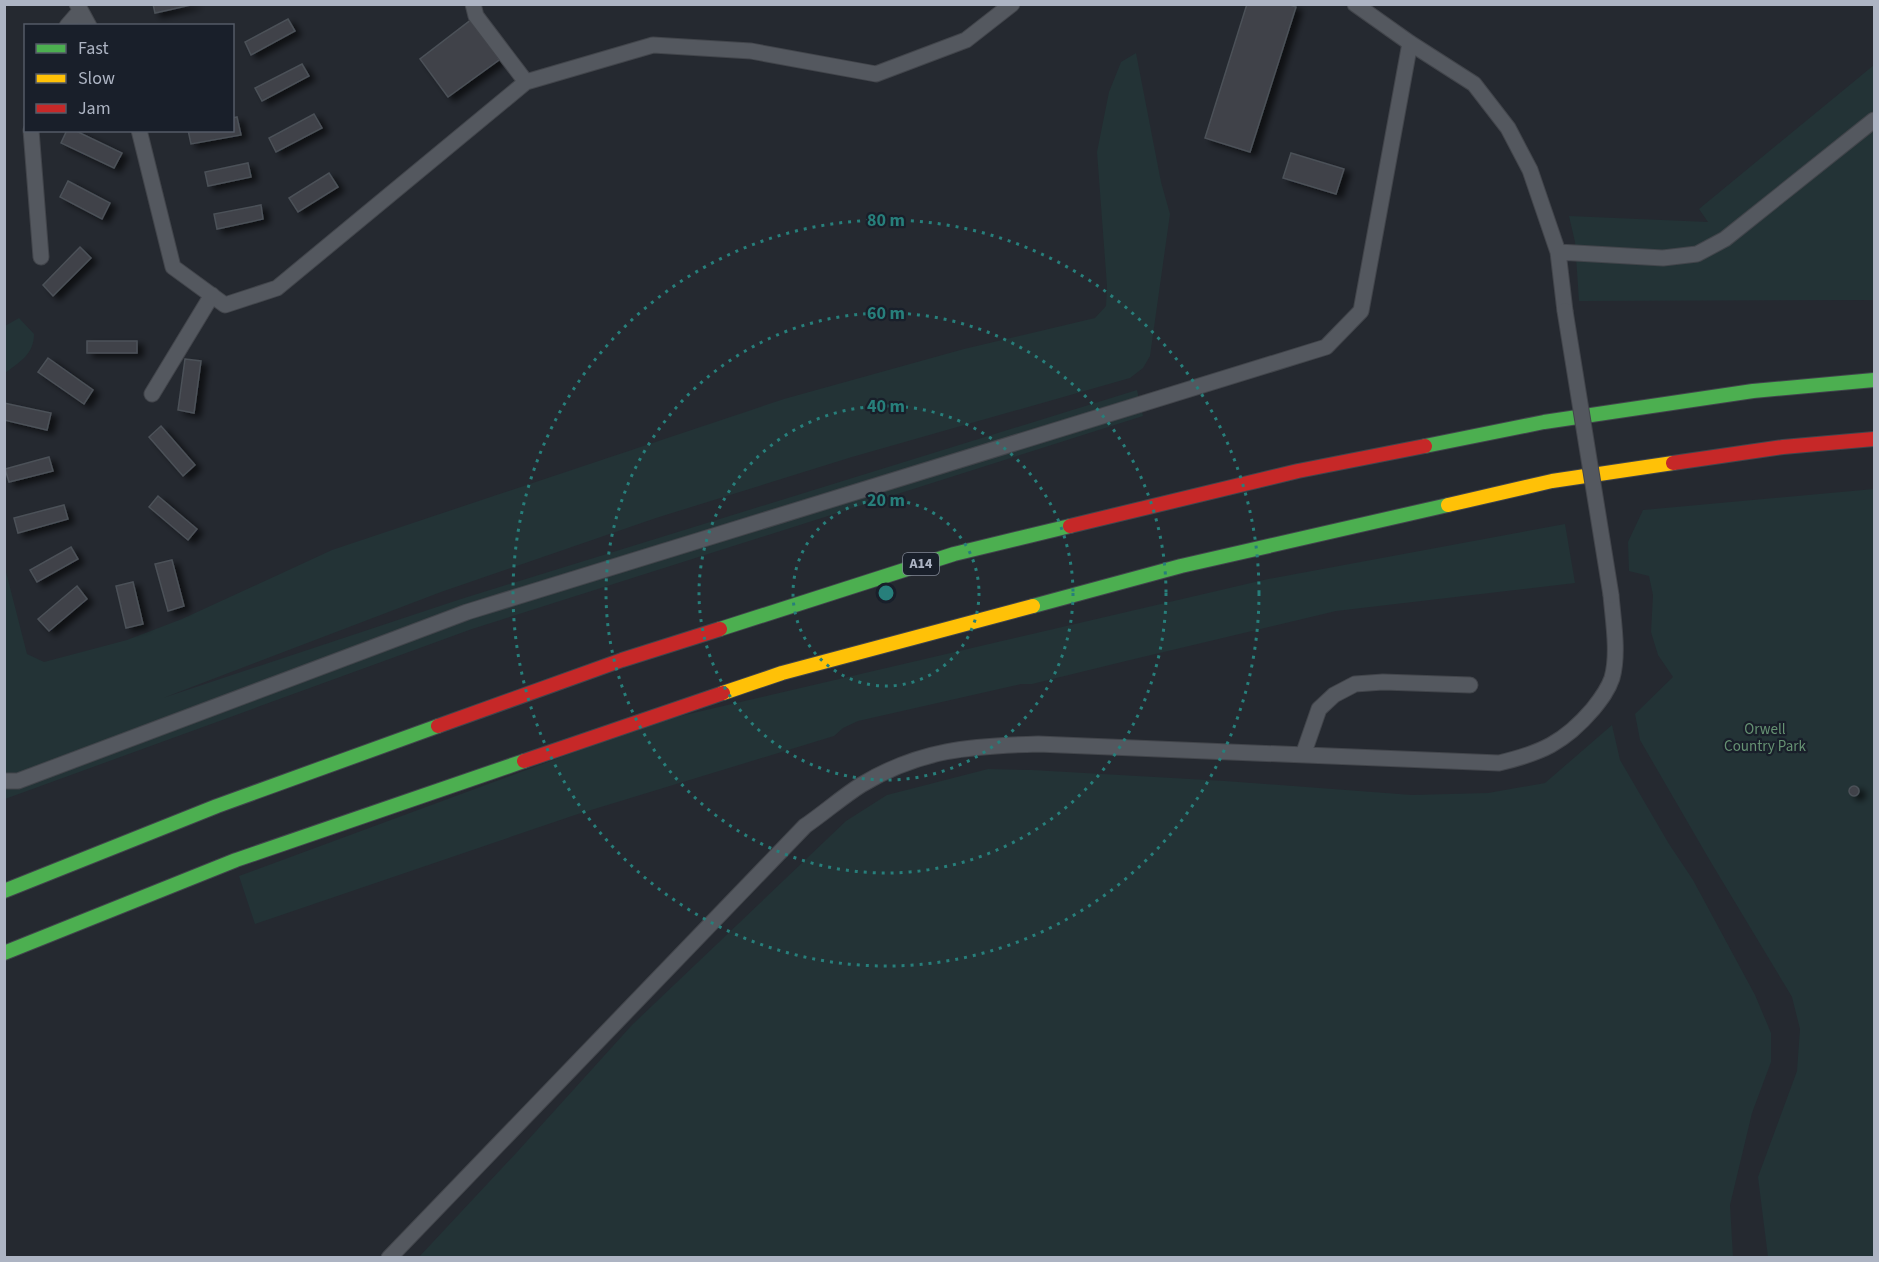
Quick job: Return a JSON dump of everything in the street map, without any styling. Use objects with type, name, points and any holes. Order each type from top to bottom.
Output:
[{"type":"highway","name":"A14","points":[[4,891],[217,806],[622,660],[954,554],[1298,471],[1544,422],[1753,391],[1875,380]]},
{"type":"highway","points":[[4,953],[236,860],[794,670],[1181,566],[1552,481],[1783,447],[1875,439]]},
{"type":"lane","points":[[473,4],[476,16],[526,82]]},
{"type":"lane","points":[[139,132],[173,267],[225,304],[277,288],[526,82],[653,45],[751,51],[876,74],[966,40],[1012,4]]},
{"type":"lane","points":[[389,1257],[805,826],[860,786],[898,765],[939,752],[989,745],[1038,744],[1499,763],[1529,756],[1557,743],[1582,722],[1604,695],[1612,676],[1615,643],[1611,595],[1565,311],[1558,252],[1530,170],[1508,128],[1474,84],[1355,4]]},
{"type":"lane","points":[[68,24],[78,8],[88,24]]},
{"type":"lane","points":[[4,781],[18,782],[467,612],[1326,347],[1361,311],[1410,43]]},
{"type":"lane","points":[[1558,252],[1664,258],[1697,254],[1725,239],[1875,120]]},
{"type":"lane","points":[[32,132],[41,257]]},
{"type":"lane","points":[[152,394],[212,295]]},
{"type":"lane","points":[[1303,755],[1319,709],[1334,695],[1355,684],[1383,682],[1470,685]]},
{"type":"green space","points":[[1136,53],[1161,182],[1170,214],[1150,356],[1143,368],[1130,378],[852,457],[656,518],[441,592],[163,698],[461,599],[1137,390],[1143,416],[472,629],[5,799],[4,564],[27,654],[44,662],[127,640],[182,619],[332,550],[784,399],[964,349],[1095,318],[1106,306],[1107,286],[1097,152],[1109,92],[1121,62]]},
{"type":"green space","points":[[1874,65],[1874,300],[1579,301],[1575,242],[1569,216],[1708,222],[1699,209]]},
{"type":"green space","points":[[19,318],[34,334],[32,347],[25,357],[5,373],[5,326]]},
{"type":"green space","name":"Orwell Country Park","points":[[1874,489],[1874,1257],[1768,1257],[1758,1177],[1797,1071],[1800,1029],[1792,997],[1640,740],[1635,714],[1673,677],[1658,655],[1651,632],[1653,595],[1649,576],[1629,571],[1628,542],[1643,510]]},
{"type":"green space","points":[[1565,524],[1575,583],[1336,611],[1032,684],[1021,684],[858,721],[843,728],[834,736],[578,814],[255,924],[239,876],[659,721],[1268,579]]},
{"type":"green space","points":[[1612,725],[1620,760],[1693,880],[1755,995],[1771,1033],[1771,1062],[1752,1113],[1730,1205],[1733,1257],[419,1257],[632,1025],[846,821],[887,795],[988,769],[1225,781],[1412,795],[1488,793],[1545,783]]},
{"type":"building","points":[[153,4],[195,4],[155,13]]},
{"type":"building","points":[[1247,4],[1287,4],[1296,7],[1250,152],[1205,138]]},
{"type":"building","points":[[476,16],[499,60],[448,97],[420,59]]},
{"type":"building","points":[[288,19],[295,31],[251,55],[245,42]]},
{"type":"building","points":[[302,64],[309,76],[262,101],[255,88]]},
{"type":"building","points":[[314,114],[322,128],[276,152],[269,138]]},
{"type":"building","points":[[237,117],[241,135],[191,144],[188,132],[234,132],[234,118]]},
{"type":"building","points":[[66,132],[78,132],[122,153],[114,168],[61,143]]},
{"type":"building","points":[[1291,153],[1344,169],[1336,194],[1283,178]]},
{"type":"building","points":[[248,163],[251,177],[208,186],[205,172]]},
{"type":"building","points":[[329,173],[338,187],[298,212],[289,198]]},
{"type":"building","points":[[68,181],[110,203],[102,219],[60,197]]},
{"type":"building","points":[[261,205],[263,219],[217,229],[214,214]]},
{"type":"building","points":[[80,247],[91,258],[53,296],[43,285]]},
{"type":"building","points":[[87,341],[137,341],[137,353],[87,353]]},
{"type":"building","points":[[48,358],[93,390],[84,404],[38,372]]},
{"type":"building","points":[[185,359],[201,361],[194,413],[178,410]]},
{"type":"building","points":[[4,403],[51,413],[47,430],[4,420]]},
{"type":"building","points":[[161,426],[195,465],[183,476],[149,437]]},
{"type":"building","points":[[49,457],[53,471],[9,482],[5,469]]},
{"type":"building","points":[[158,496],[197,529],[188,540],[149,507]]},
{"type":"building","points":[[64,505],[68,519],[18,533],[14,518]]},
{"type":"building","points":[[71,547],[78,559],[37,582],[30,570]]},
{"type":"building","points":[[172,560],[184,606],[168,611],[155,564]]},
{"type":"building","points":[[133,582],[143,624],[126,628],[116,586]]},
{"type":"building","points":[[77,586],[87,599],[49,631],[38,619]]},
{"type":"building","points":[[1854,786],[1858,787],[1858,795],[1854,796],[1850,795],[1849,791],[1850,787]]},
{"type":"traffic: fast","points":[[1425,446],[1544,422],[1753,391],[1874,380]]},
{"type":"traffic: fast","points":[[1033,606],[1181,566],[1448,505]]},
{"type":"traffic: fast","points":[[720,629],[954,554],[1070,526]]},
{"type":"traffic: fast","points":[[4,891],[217,806],[438,726]]},
{"type":"traffic: fast","points":[[4,953],[236,860],[524,761]]},
{"type":"traffic: slow","points":[[1448,505],[1552,481],[1673,463]]},
{"type":"traffic: slow","points":[[723,693],[782,673],[1033,606]]},
{"type":"traffic: jam","points":[[1673,463],[1783,447],[1874,439]]},
{"type":"traffic: jam","points":[[1070,526],[1298,471],[1425,446]]},
{"type":"traffic: jam","points":[[438,726],[622,660],[720,629]]},
{"type":"traffic: jam","points":[[524,761],[723,693]]}]
